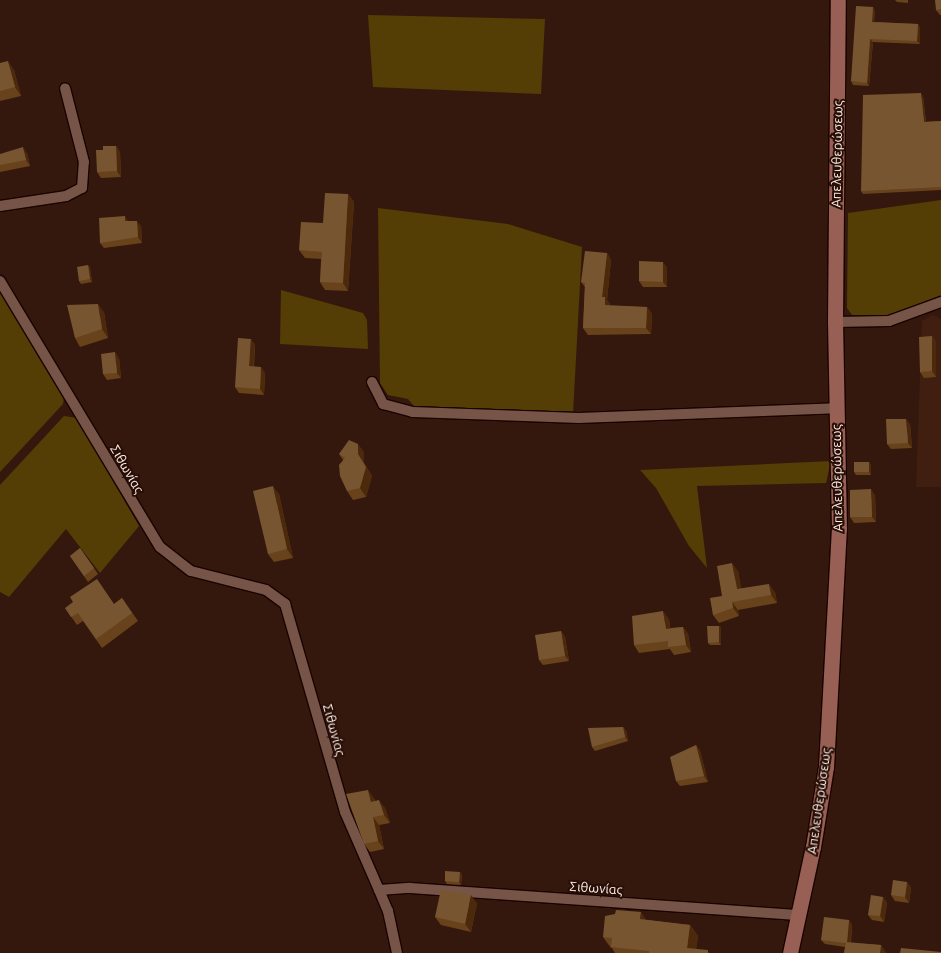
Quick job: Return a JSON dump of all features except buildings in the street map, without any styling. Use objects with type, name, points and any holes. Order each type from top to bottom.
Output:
[{"type":"street","name":"Απελευθερώσεως","points":[[790,953],[797,915],[814,847],[826,767],[839,529],[835,322],[838,0]]},
{"type":"street","points":[[0,206],[66,196],[82,188],[84,162],[66,88]]},
{"type":"street","name":"Σιθωνίας","points":[[0,281],[160,547],[191,571],[266,590],[285,604],[345,812],[379,890],[410,888],[797,915]]},
{"type":"street","points":[[835,322],[889,321],[941,302]]},
{"type":"street","points":[[372,382],[383,404],[413,412],[579,418],[836,408]]},
{"type":"street","points":[[379,890],[388,911],[397,953]]},
{"type":"shaded area","points":[[368,15],[545,19],[541,94],[373,87]]},
{"type":"shaded area","points":[[941,200],[941,295],[881,319],[852,315],[847,308],[848,213]]},
{"type":"shaded area","points":[[378,208],[508,224],[582,247],[573,414],[417,410],[408,399],[388,395],[380,383]]},
{"type":"shaded area","points":[[0,290],[64,397],[63,404],[0,472]]},
{"type":"shaded area","points":[[281,290],[363,313],[367,320],[368,349],[280,344]]},
{"type":"shaded area","points":[[933,315],[941,319],[941,487],[916,487],[922,321]]},
{"type":"shaded area","points":[[64,416],[77,418],[139,526],[100,573],[66,529],[9,597],[0,592],[0,485]]},
{"type":"shaded area","points":[[831,461],[826,483],[697,486],[707,568],[689,546],[656,488],[640,470]]}]
